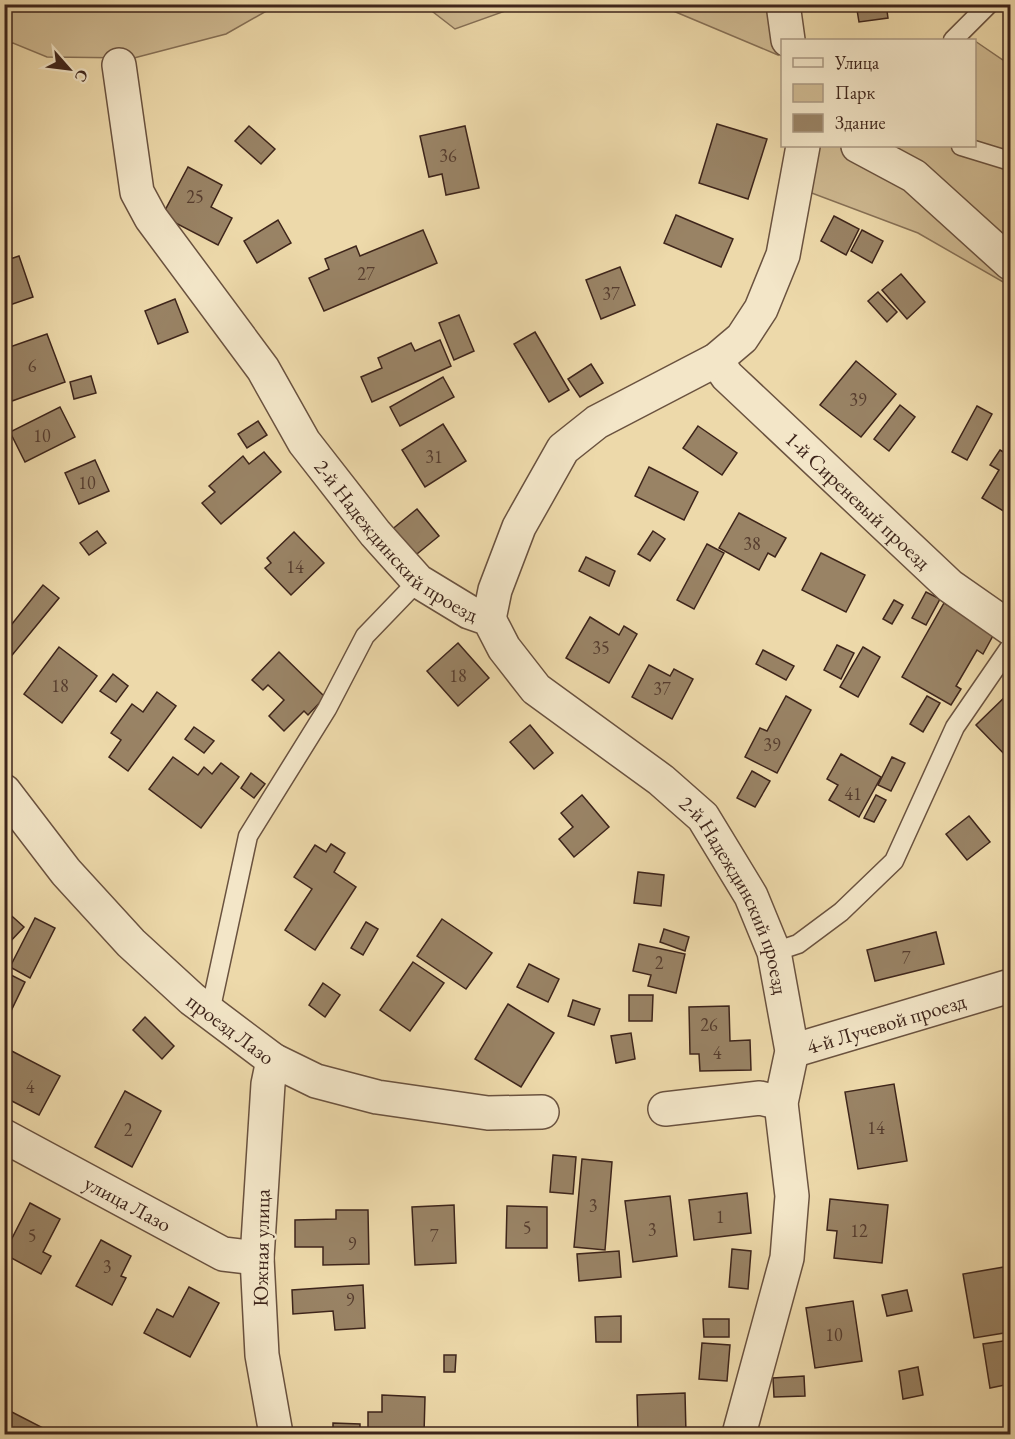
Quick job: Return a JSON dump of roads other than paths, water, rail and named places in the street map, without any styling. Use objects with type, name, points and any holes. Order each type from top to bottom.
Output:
[{"type":"street","points":[[783,4],[788,39]]},
{"type":"street","name":"2-й Надеждинский проезд","points":[[119,65],[137,192],[151,218],[263,369],[304,442],[375,533],[418,581],[469,612],[489,619],[504,648],[536,689],[661,780],[703,817],[752,897],[774,952],[792,1050]]},
{"type":"street","points":[[489,619],[495,590],[519,527],[563,448],[597,422],[716,360],[742,338],[761,309],[783,255],[803,147]]},
{"type":"street","points":[[860,147],[914,176],[1011,263]]},
{"type":"street","name":"1-й Сиреневый проезд","points":[[716,360],[727,376],[878,521],[950,586],[1011,628]]},
{"type":"street","name":"проезд Лазо","points":[[4,791],[66,872],[130,943],[192,999],[273,1060],[316,1081],[377,1097],[488,1113],[542,1112]]},
{"type":"street","name":"4-й Лучевой проезд","points":[[739,1434],[788,1258],[792,1196],[781,1103],[792,1050],[1011,986]]},
{"type":"street","name":"Южная улица","points":[[273,1060],[268,1084],[257,1258],[262,1355],[273,1428],[276,1434]]},
{"type":"street","points":[[665,1109],[760,1098],[781,1103]]},
{"type":"street","name":"улица Лазо","points":[[4,1136],[223,1254],[257,1258]]},
{"type":"lane","points":[[954,39],[989,4]]},
{"type":"lane","points":[[964,147],[1011,161]]},
{"type":"lane","points":[[210,1012],[248,836],[327,709],[365,636],[418,581]]},
{"type":"lane","points":[[774,952],[798,944],[841,912],[894,861],[955,727],[1011,647]]}]
